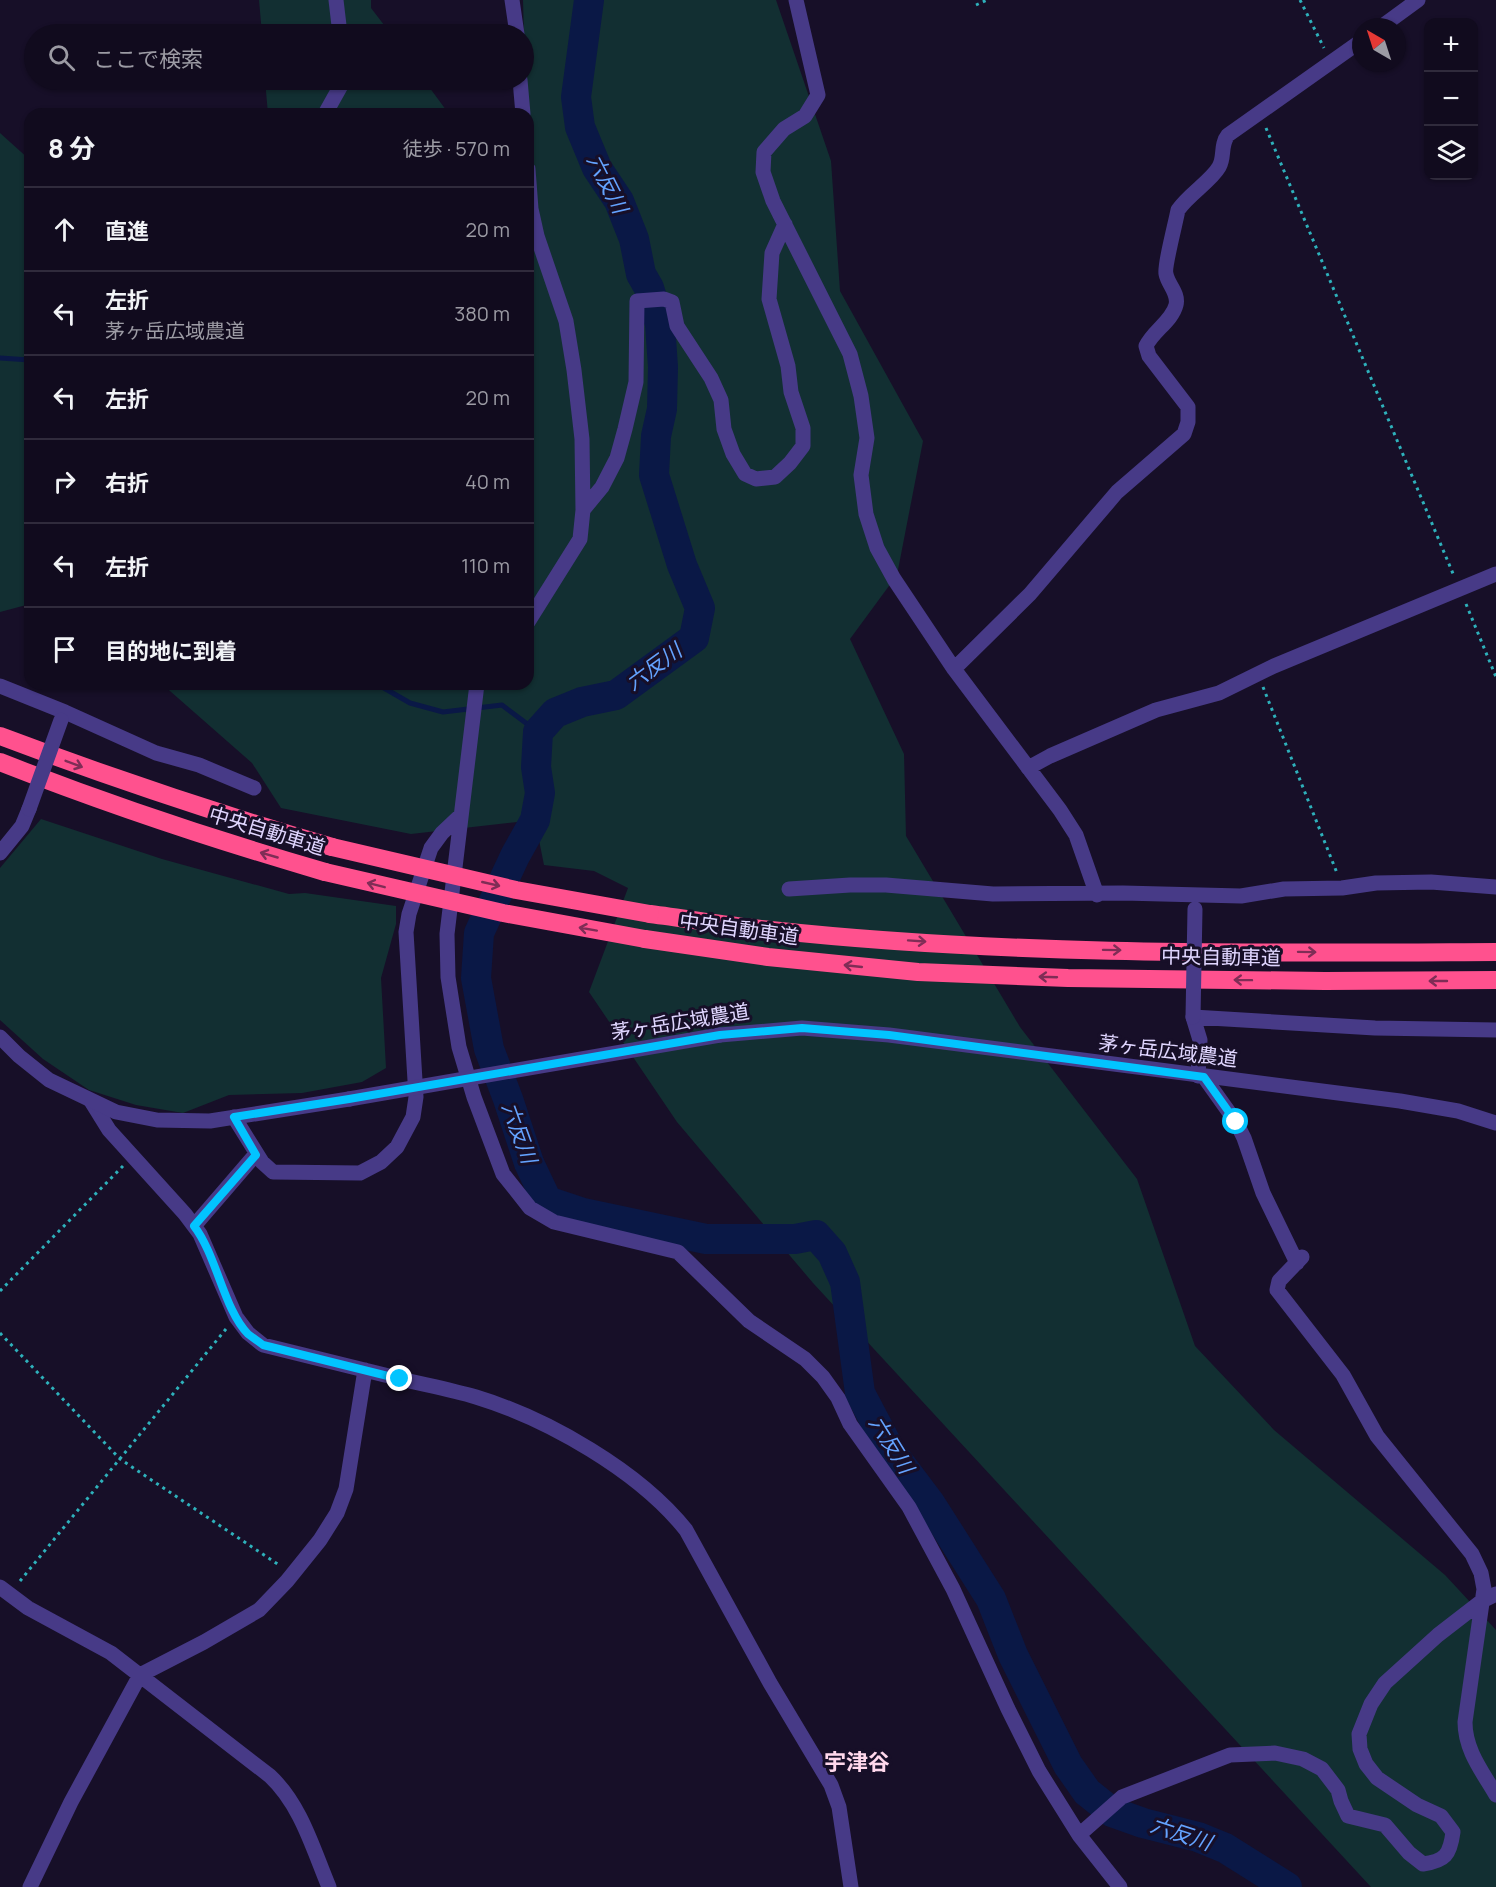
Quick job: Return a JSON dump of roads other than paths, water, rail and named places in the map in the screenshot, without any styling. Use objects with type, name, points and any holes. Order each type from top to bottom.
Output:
[{"type":"highway","name":"中央自動車道","points":[[0,736],[225,816],[332,847],[516,890],[650,914],[772,930],[1068,949],[1327,953],[1496,952]]},
{"type":"highway","name":"中央自動車道","points":[[0,762],[83,795],[217,840],[325,872],[503,914],[645,939],[768,957],[918,972],[1068,978],[1496,980]]},
{"type":"street","points":[[336,0],[339,24]]},
{"type":"street","points":[[512,0],[516,24]]},
{"type":"street","points":[[796,0],[818,95],[805,116],[784,129],[764,152],[763,172],[773,201],[850,354],[861,396],[867,438],[861,475],[866,514],[877,548],[894,579],[954,669],[1060,810],[1076,835],[1097,895]]},
{"type":"street","points":[[1393,18],[1418,0]]},
{"type":"street","points":[[954,669],[1030,594],[1117,492],[1184,434],[1188,422],[1188,406],[1149,356],[1146,346],[1177,304],[1176,295],[1166,274],[1178,210],[1184,201],[1218,168],[1223,142],[1228,135],[1352,48]]},
{"type":"street","points":[[328,108],[338,90]]},
{"type":"street","points":[[521,90],[522,108]]},
{"type":"street","points":[[534,222],[566,321],[582,439],[583,510],[580,539],[534,612]]},
{"type":"street","points":[[583,510],[602,487],[617,458],[625,429],[636,382],[637,301],[664,299],[672,302],[677,326],[711,378],[721,400],[724,429],[733,454],[745,474],[756,479],[775,477],[803,446],[803,428],[791,392],[788,366],[769,299],[772,253],[785,224]]},
{"type":"street","points":[[1028,768],[1050,756],[1156,710],[1219,693],[1258,674],[1496,574]]},
{"type":"street","points":[[0,686],[63,716],[156,753],[199,765],[254,788]]},
{"type":"street","points":[[476,690],[447,934],[448,977],[459,1047],[474,1097],[503,1174],[530,1208],[554,1222],[678,1252],[748,1321],[805,1359],[823,1377],[838,1398],[850,1424],[909,1507],[953,1589],[1039,1771],[1079,1835],[1120,1887]]},
{"type":"street","points":[[0,853],[22,826],[63,716]]},
{"type":"street","points":[[234,1117],[256,1155],[273,1172],[360,1173],[381,1162],[397,1147],[413,1117],[416,1097],[406,932],[408,914],[431,848],[442,833],[460,816]]},
{"type":"street","points":[[789,889],[886,885],[993,894],[1097,895],[1196,902],[1284,889],[1342,888],[1376,884],[1431,882],[1496,886]]},
{"type":"street","points":[[1196,902],[1193,1017],[1200,1040],[1201,1077],[1236,1122],[1263,1193],[1299,1260],[1279,1281],[1277,1290],[1343,1375],[1377,1436],[1472,1554],[1481,1573],[1484,1589],[1489,1597],[1465,1722],[1465,1736],[1471,1753],[1496,1795]]},
{"type":"street","points":[[1193,1017],[1375,1028],[1496,1030]]},
{"type":"street","name":"茅ヶ岳広域農道","points":[[0,1037],[49,1080],[116,1112],[157,1120],[210,1121],[720,1035],[802,1028],[855,1032],[1400,1101],[1458,1111],[1496,1123]]},
{"type":"street","points":[[91,1101],[109,1130],[194,1226],[212,1258],[236,1317],[248,1333],[263,1345],[477,1397],[527,1417],[582,1446],[638,1481],[670,1509],[686,1530],[770,1683],[831,1785],[839,1807],[852,1887]]},
{"type":"street","points":[[194,1226],[256,1155]]},
{"type":"street","points":[[30,1887],[71,1802],[140,1675],[259,1610],[293,1575],[320,1540],[337,1513],[346,1489],[365,1370]]},
{"type":"street","points":[[4,1591],[28,1608],[111,1653],[270,1776],[284,1789],[293,1803],[329,1887]]},
{"type":"street","points":[[1079,1835],[1122,1797],[1230,1755],[1275,1753],[1303,1759],[1322,1769],[1338,1790],[1348,1816],[1385,1825],[1409,1853],[1423,1864],[1439,1862],[1451,1848],[1453,1832],[1441,1816],[1418,1805],[1377,1778],[1366,1764],[1360,1749],[1359,1734],[1371,1704],[1385,1683],[1438,1635],[1489,1597]]},
{"type":"waterway","name":"六反川","points":[[589,0],[576,97],[580,127],[597,168],[619,201],[634,239],[641,274],[649,288],[660,324],[663,367],[662,409],[656,436],[654,475],[682,565],[700,608],[694,638],[616,695],[582,702],[555,713],[538,732],[536,767],[540,793],[535,820],[515,856],[479,933],[476,978],[489,1049],[529,1163],[547,1201],[583,1213],[706,1239],[795,1239],[816,1235],[832,1253],[845,1282],[860,1393],[890,1450],[930,1503],[991,1599],[1013,1655],[1068,1765],[1087,1792],[1112,1812],[1143,1823],[1198,1837],[1225,1848],[1287,1887]]},
{"type":"waterway","points":[[0,358],[24,360]]},
{"type":"waterway","points":[[387,690],[410,703],[443,712],[502,705],[538,732]]},
{"type":"district","name":"宇津谷","points":[[857,1762]]}]
